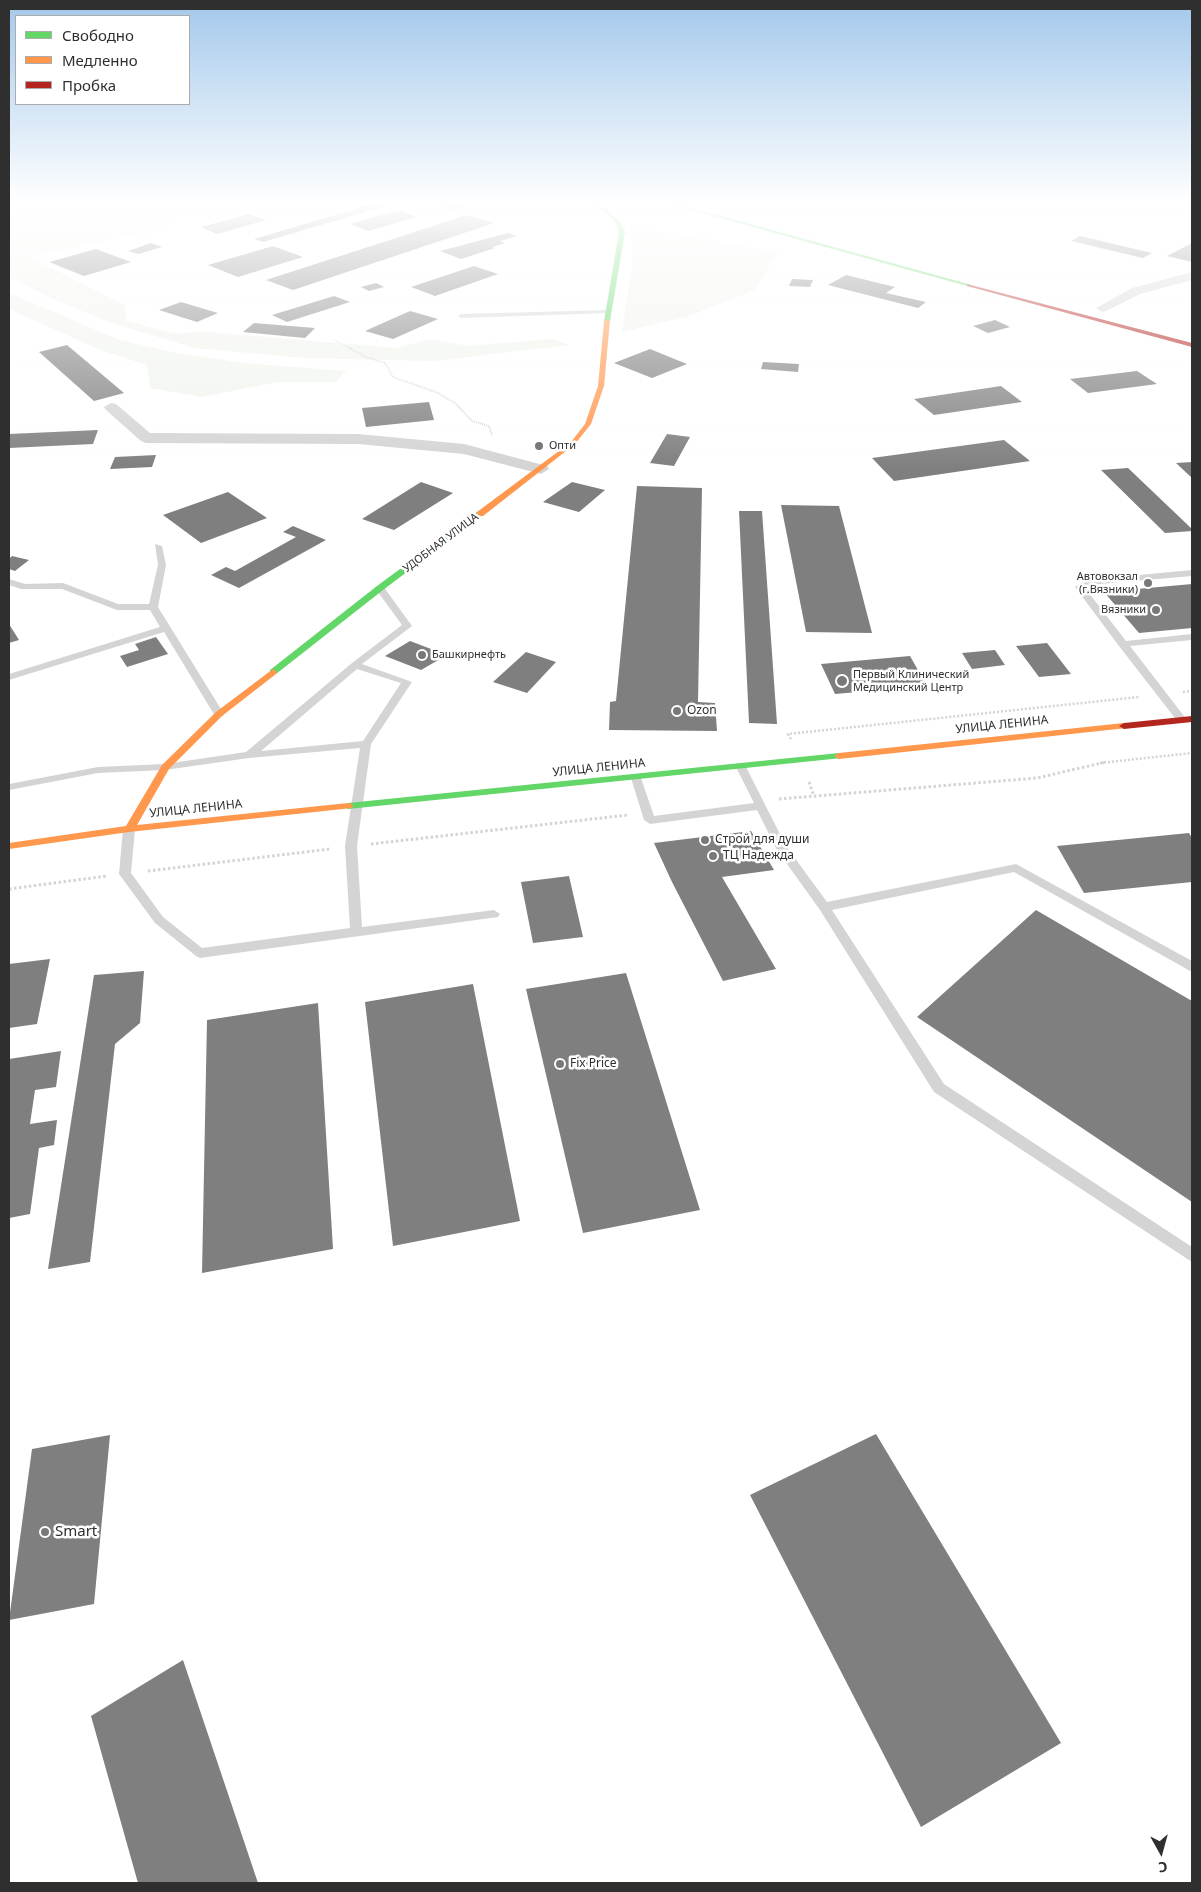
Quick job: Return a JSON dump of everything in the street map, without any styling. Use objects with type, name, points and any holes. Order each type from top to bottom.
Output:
[{"type":"main road","name":"УДОБНАЯ УЛИЦА","points":[[129,829],[165,767],[219,714],[380,588],[541,469],[573,443],[588,424],[601,386],[611,292]]},
{"type":"main road","points":[[997,292],[1192,345]]},
{"type":"main road","points":[[1098,307],[1120,313]]},
{"type":"main road","name":"УЛИЦА ЛЕНИНА","points":[[9,846],[129,829],[636,778],[1187,719]]},
{"type":"street","points":[[1098,307],[1133,292]]},
{"type":"street","points":[[111,407],[146,438],[358,439],[464,449],[541,469]]},
{"type":"lane","points":[[461,316],[608,312]]},
{"type":"lane","points":[[158,546],[162,565],[153,607],[219,714]]},
{"type":"lane","points":[[1187,719],[1122,644],[1080,587],[1086,582],[1192,573]]},
{"type":"lane","points":[[9,582],[24,587],[63,586],[117,607],[153,607]]},
{"type":"lane","points":[[249,755],[356,665],[407,626],[380,588]]},
{"type":"lane","points":[[9,677],[166,628]]},
{"type":"lane","points":[[1122,644],[1192,638]]},
{"type":"lane","points":[[356,665],[407,682],[366,744],[352,846],[356,932]]},
{"type":"lane","points":[[9,787],[98,770],[165,767],[249,755],[366,744]]},
{"type":"lane","points":[[740,767],[781,847],[824,907],[939,1088],[1192,1255]]},
{"type":"lane","points":[[636,778],[650,820],[759,803]]},
{"type":"lane","points":[[129,829],[124,874],[159,920],[200,953],[494,914]]},
{"type":"lane","points":[[824,907],[1016,868],[1192,967]]},
{"type":"path","points":[[334,340],[366,357],[385,363],[393,377],[423,386],[455,403],[472,421],[489,426],[496,440]]},
{"type":"path","points":[[759,803],[1037,778],[1104,762],[1192,752]]},
{"type":"path","points":[[9,889],[352,846],[648,813]]},
{"type":"shaded area","points":[[40,292],[99,292],[124,305],[127,321],[173,333],[207,332],[397,348],[430,339],[467,346],[552,339],[570,345],[433,361],[304,358],[195,348],[111,323]]},
{"type":"shaded area","points":[[628,292],[749,292],[689,316],[622,332]]},
{"type":"shaded area","points":[[9,293],[120,340],[171,352],[243,363],[346,371],[336,382],[277,382],[202,397],[150,388],[147,365],[98,349],[9,309]]},
{"type":"building","points":[[425,292],[446,292],[435,296]]},
{"type":"building","points":[[857,292],[887,292],[926,302],[918,308]]},
{"type":"building","points":[[334,296],[350,302],[287,322],[272,315]]},
{"type":"building","points":[[181,302],[218,313],[197,322],[159,310]]},
{"type":"building","points":[[410,311],[438,319],[393,339],[365,331]]},
{"type":"building","points":[[995,320],[1010,327],[988,333],[973,326]]},
{"type":"building","points":[[254,323],[315,328],[305,338],[243,332]]},
{"type":"building","points":[[67,345],[124,393],[94,401],[39,352]]},
{"type":"building","points":[[650,349],[687,364],[652,378],[614,363]]},
{"type":"building","points":[[763,362],[799,364],[798,372],[761,369]]},
{"type":"building","points":[[1137,371],[1157,384],[1088,393],[1070,379]]},
{"type":"building","points":[[1001,386],[1022,402],[934,415],[914,399]]},
{"type":"building","points":[[429,402],[434,420],[366,427],[362,408]]},
{"type":"building","points":[[98,430],[93,444],[9,448],[9,434]]},
{"type":"building","points":[[667,434],[690,437],[674,466],[650,463]]},
{"type":"building","points":[[1004,440],[1030,461],[894,481],[872,458]]},
{"type":"building","points":[[156,455],[152,467],[110,469],[115,457]]},
{"type":"building","points":[[1192,462],[1192,478],[1176,463]]},
{"type":"building","points":[[1128,468],[1192,531],[1165,533],[1101,470]]},
{"type":"building","points":[[421,482],[453,493],[394,530],[362,519]]},
{"type":"building","points":[[572,482],[605,490],[579,512],[543,502]]},
{"type":"building","points":[[637,486],[702,488],[698,702],[715,703],[717,731],[609,730],[610,702],[616,701]]},
{"type":"building","points":[[228,492],[267,518],[201,543],[163,515]]},
{"type":"building","points":[[781,505],[839,506],[872,633],[806,632]]},
{"type":"building","points":[[739,511],[762,511],[777,724],[749,723]]},
{"type":"building","points":[[293,526],[326,540],[239,588],[211,575],[226,567],[235,571],[296,537],[283,532]]},
{"type":"building","points":[[12,556],[29,560],[15,571],[9,569],[9,559]]},
{"type":"building","name":"Вязники","points":[[1192,584],[1192,628],[1139,633],[1104,592]]},
{"type":"building","points":[[9,624],[19,640],[9,643]]},
{"type":"building","points":[[156,637],[168,654],[127,667],[120,656],[139,650],[135,644]]},
{"type":"building","points":[[410,641],[447,655],[421,670],[385,656]]},
{"type":"building","points":[[1047,643],[1071,674],[1039,677],[1016,646]]},
{"type":"building","points":[[995,650],[1005,665],[972,669],[962,653]]},
{"type":"building","points":[[526,652],[556,662],[527,693],[493,682]]},
{"type":"building","points":[[910,656],[927,686],[835,694],[821,664]]},
{"type":"building","points":[[751,831],[774,870],[722,877],[776,969],[723,981],[654,843]]},
{"type":"building","points":[[1189,833],[1192,838],[1192,882],[1084,893],[1057,846]]},
{"type":"building","points":[[569,876],[583,937],[533,943],[521,882]]},
{"type":"building","points":[[1036,910],[1192,1001],[1192,1202],[917,1017]]},
{"type":"building","points":[[50,959],[37,1024],[9,1028],[9,964]]},
{"type":"building","points":[[144,971],[140,1023],[115,1044],[90,1262],[48,1269],[94,975]]},
{"type":"building","points":[[626,973],[700,1210],[583,1233],[526,989]]},
{"type":"building","points":[[473,984],[520,1221],[393,1246],[365,1002]]},
{"type":"building","points":[[318,1003],[333,1249],[202,1273],[207,1020]]},
{"type":"building","points":[[61,1051],[56,1087],[35,1090],[30,1124],[57,1120],[54,1145],[39,1148],[30,1214],[9,1218],[9,1059]]},
{"type":"building","points":[[876,1434],[1061,1743],[921,1827],[750,1495]]},
{"type":"building","points":[[110,1435],[94,1604],[9,1620],[32,1449]]},
{"type":"building","points":[[183,1660],[258,1883],[138,1883],[91,1716]]},
{"type":"traffic: fast","points":[[607,321],[612,292]]},
{"type":"traffic: fast","points":[[273,672],[380,588],[480,514]]},
{"type":"traffic: fast","points":[[348,806],[839,756]]},
{"type":"traffic: slow","points":[[480,514],[573,443],[588,424],[601,386],[607,321]]},
{"type":"traffic: slow","points":[[129,829],[165,767],[219,714],[273,672]]},
{"type":"traffic: slow","points":[[839,756],[1124,726]]},
{"type":"traffic: slow","points":[[9,846],[129,829],[348,806]]},
{"type":"traffic: jam","points":[[996,292],[1192,345]]},
{"type":"traffic: jam","points":[[1124,726],[1192,719]]},
{"type":"place","name":"Опти","points":[[539,446]]},
{"type":"place","name":"Автовокзал (г.Вязники)","points":[[1148,583]]},
{"type":"place","name":"Вязники","points":[[1156,610]]},
{"type":"place","name":"Башкирнефть","points":[[422,655]]},
{"type":"place","name":"Первый Клинический Медицинский Центр","points":[[842,681]]},
{"type":"place","name":"Ozon","points":[[677,711]]},
{"type":"place","name":"Строй для души","points":[[705,840]]},
{"type":"place","name":"ТЦ Надежда","points":[[713,856]]},
{"type":"place","name":"Fix Price","points":[[560,1064]]},
{"type":"place","name":"Smart","points":[[45,1532]]}]
